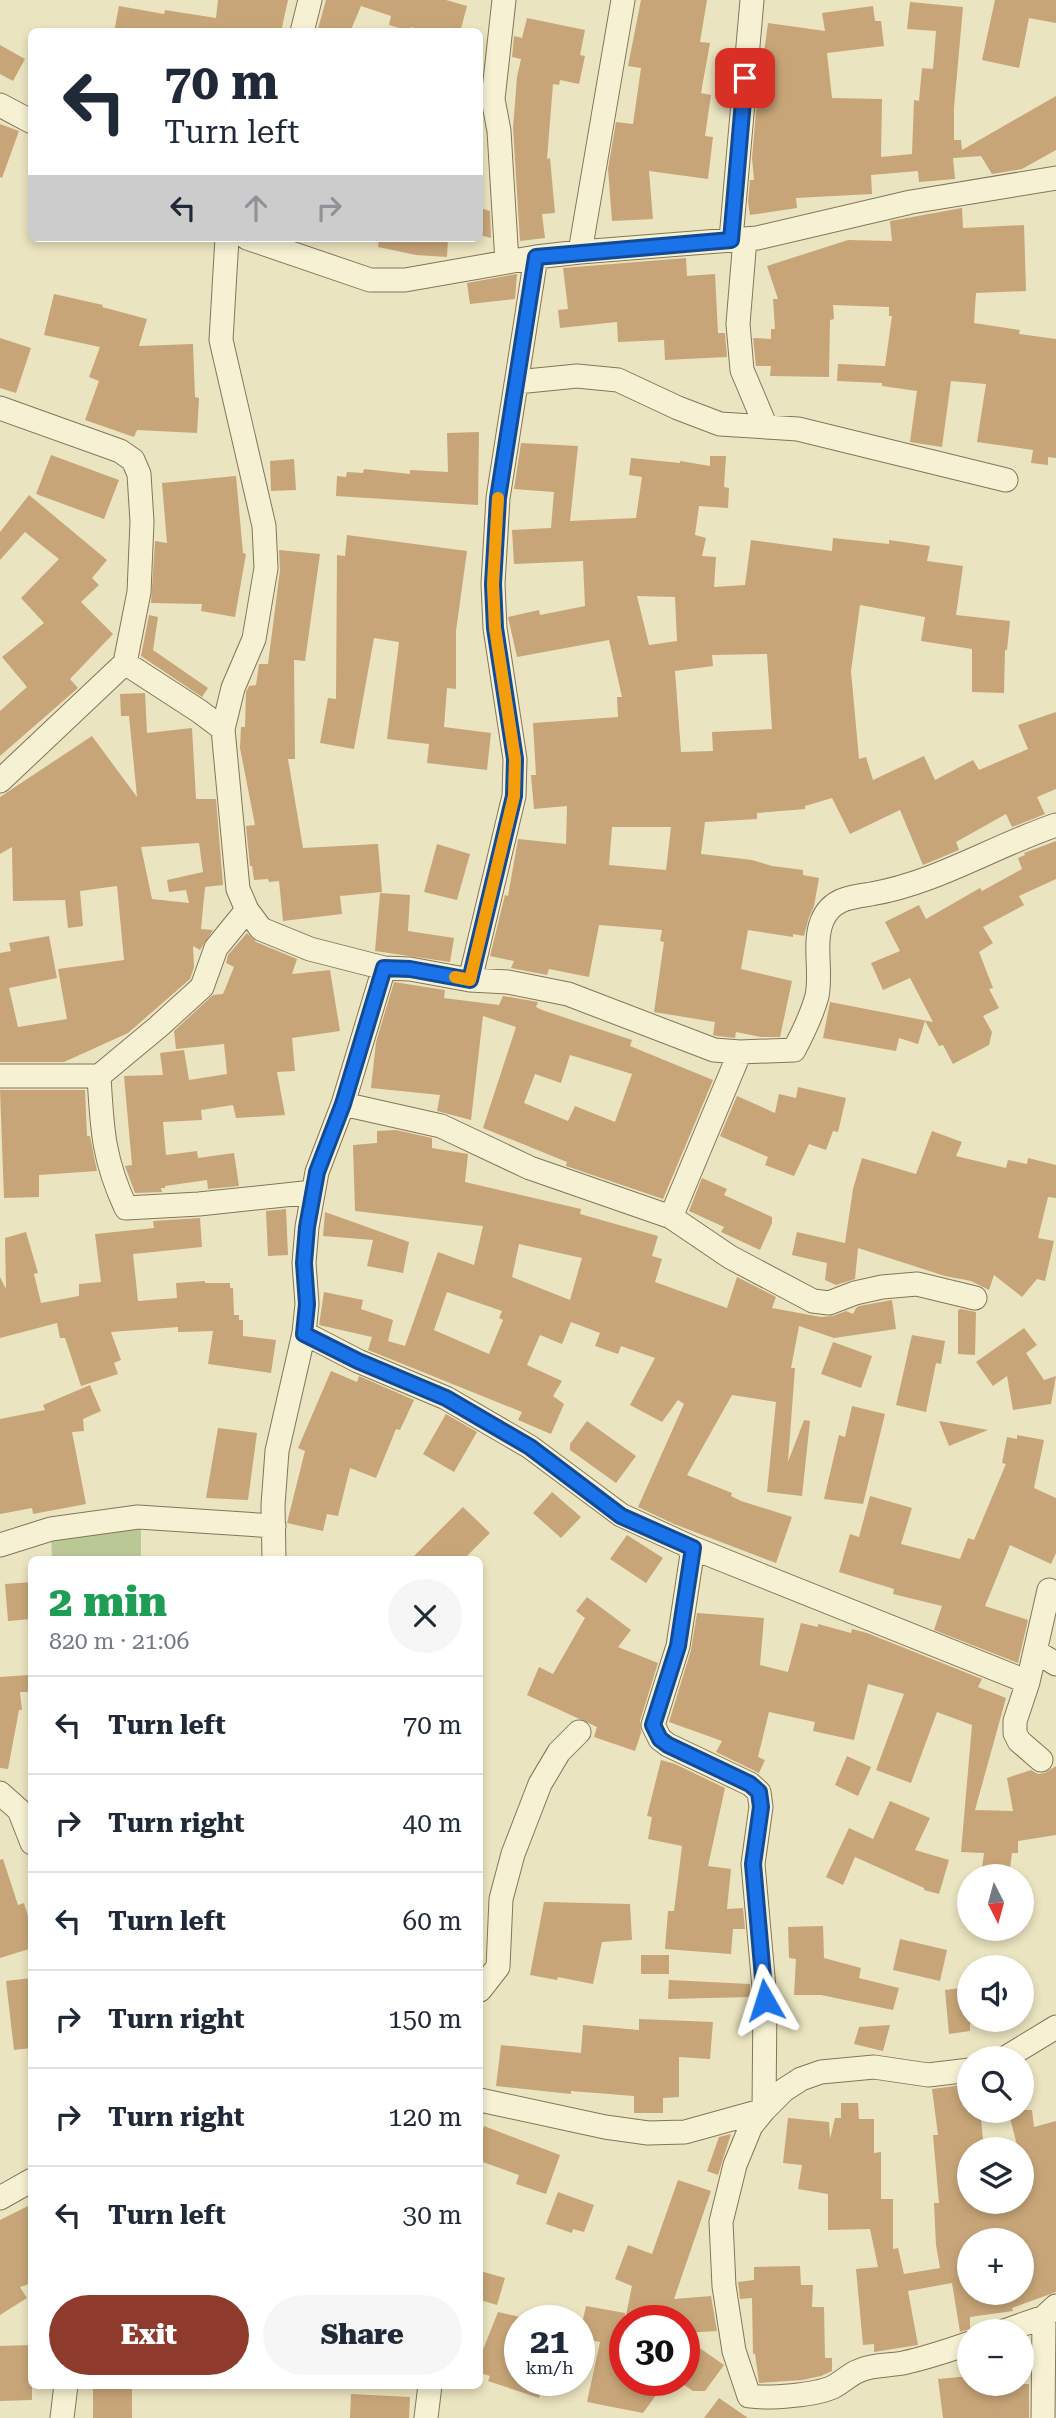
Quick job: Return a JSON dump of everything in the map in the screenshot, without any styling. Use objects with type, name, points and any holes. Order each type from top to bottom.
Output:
[{"type":"street","points":[[303,28],[310,0]]},
{"type":"street","points":[[504,0],[493,99],[499,131],[507,262]]},
{"type":"street","points":[[580,252],[623,0]]},
{"type":"street","points":[[752,0],[738,239],[738,324],[741,369],[766,427]]},
{"type":"street","points":[[0,105],[28,120]]},
{"type":"street","points":[[259,242],[370,279],[405,280],[536,257],[738,239],[911,202],[1056,178]]},
{"type":"street","points":[[227,242],[221,340],[264,526],[266,568],[254,639],[233,688],[223,729],[238,889],[247,910],[261,929],[310,950],[384,968],[410,969],[470,980],[508,982],[568,994],[715,1050],[794,1050],[817,995],[819,933],[822,920],[833,905],[846,898],[891,890],[967,863],[1056,825]]},
{"type":"street","points":[[470,980],[514,796],[515,759],[495,628],[493,584],[498,498],[536,257]]},
{"type":"street","points":[[516,382],[577,376],[618,380],[720,424],[798,429],[1006,480]]},
{"type":"street","points":[[0,408],[120,451],[133,460],[139,474],[142,522],[139,592],[125,663],[0,781]]},
{"type":"street","points":[[125,663],[223,729]]},
{"type":"street","points":[[0,1076],[99,1076],[202,987],[216,948],[247,910]]},
{"type":"street","points":[[274,1556],[277,1451],[304,1334],[307,1304],[304,1263],[313,1192],[317,1172],[343,1104],[384,968]]},
{"type":"street","points":[[671,1217],[740,1052]]},
{"type":"street","points":[[99,1076],[102,1140],[114,1182],[126,1208],[199,1204],[313,1192]]},
{"type":"street","points":[[343,1104],[441,1126],[530,1168],[671,1217],[730,1257],[813,1301],[830,1304],[855,1293],[917,1284],[975,1298]]},
{"type":"street","points":[[304,1334],[358,1361],[446,1398],[530,1447],[621,1516],[693,1548],[1028,1682]]},
{"type":"street","points":[[0,1545],[51,1529],[138,1517],[274,1526]]},
{"type":"street","points":[[693,1548],[678,1646],[653,1725],[660,1739],[668,1745],[750,1784],[759,1792],[761,1807],[753,1864],[765,2000],[764,2110]]},
{"type":"street","points":[[1041,1760],[1019,1741],[1015,1733],[1015,1721],[1028,1682],[1049,1590]]},
{"type":"street","points":[[1035,1651],[1056,1664]]},
{"type":"street","points":[[483,1986],[498,1966],[500,1899],[513,1854],[540,1784],[559,1752],[579,1732]]},
{"type":"street","points":[[0,1793],[19,1810],[28,1833]]},
{"type":"street","points":[[1024,2046],[1056,2027]]},
{"type":"street","points":[[957,2072],[928,2075],[874,2067],[821,2072],[801,2079],[784,2090],[751,2126],[734,2165],[721,2222],[724,2286],[734,2351],[749,2396],[766,2399],[816,2393],[835,2386],[850,2373],[937,2355],[957,2348]]},
{"type":"street","points":[[483,2101],[605,2127],[648,2133],[685,2132],[764,2110]]},
{"type":"street","points":[[0,2198],[28,2182]]},
{"type":"street","points":[[1032,2319],[1050,2311],[1043,2418]]},
{"type":"street","points":[[62,2418],[66,2389]]},
{"type":"street","points":[[426,2418],[430,2389]]},
{"type":"green space","points":[[141,1526],[141,1556],[52,1556],[51,1535]]},
{"type":"building","points":[[218,0],[288,0],[282,28],[115,28],[119,6],[164,14],[165,10],[216,18]]},
{"type":"building","points":[[326,0],[446,0],[467,6],[461,28],[400,28],[389,25],[391,16],[361,6],[352,28],[318,28]]},
{"type":"building","points":[[641,0],[707,0],[700,42],[710,43],[701,93],[711,95],[705,136],[713,137],[708,179],[649,171],[653,219],[612,221],[608,169],[616,122],[633,124],[641,68],[628,66]]},
{"type":"building","points":[[995,0],[1056,0],[1056,23],[1029,18],[1019,68],[982,60]]},
{"type":"building","points":[[910,2],[963,7],[954,108],[954,140],[961,140],[962,150],[1056,96],[1056,150],[1022,169],[992,174],[981,156],[953,158],[955,179],[919,182],[918,171],[871,175],[872,194],[796,198],[797,208],[750,215],[748,202],[750,180],[754,180],[752,158],[756,111],[768,23],[825,31],[822,13],[873,6],[875,21],[881,21],[884,46],[827,53],[832,98],[882,99],[881,157],[912,154],[914,100],[919,101],[922,68],[933,69],[936,31],[907,29]]},
{"type":"building","points":[[527,18],[585,30],[580,55],[585,56],[579,84],[560,80],[559,85],[553,84],[547,159],[550,158],[555,213],[542,214],[545,238],[520,241],[513,128],[521,59],[512,57],[514,36],[522,38]]},
{"type":"building","points":[[0,45],[25,59],[13,81],[0,74]]},
{"type":"building","points":[[0,124],[19,131],[2,178],[0,177]]},
{"type":"building","points":[[962,208],[963,228],[1024,225],[1026,291],[976,293],[974,323],[1020,330],[1019,334],[1056,339],[1056,458],[1048,457],[1048,465],[1031,463],[1033,450],[977,442],[986,384],[951,381],[942,447],[910,442],[917,391],[882,386],[882,383],[837,381],[838,364],[885,366],[892,316],[889,316],[889,307],[833,305],[834,319],[830,320],[829,377],[770,376],[771,366],[756,366],[753,338],[771,339],[771,329],[775,329],[773,299],[778,299],[767,266],[848,240],[892,241],[890,221]]},
{"type":"building","points":[[483,209],[490,211],[491,238],[483,236]]},
{"type":"building","points":[[379,242],[448,242],[447,257],[416,255],[378,247]]},
{"type":"building","points":[[686,258],[687,276],[715,274],[718,333],[725,333],[727,357],[665,360],[664,340],[618,342],[617,322],[560,328],[558,310],[568,309],[563,268]]},
{"type":"building","points":[[517,274],[515,299],[470,304],[467,283]]},
{"type":"building","points":[[54,294],[147,319],[139,346],[193,344],[195,397],[199,398],[197,433],[137,430],[134,437],[85,420],[99,381],[89,377],[100,347],[44,335]]},
{"type":"building","points":[[0,338],[31,348],[16,393],[0,388]]},
{"type":"building","points":[[479,432],[478,505],[336,496],[337,476],[346,477],[347,472],[363,473],[364,469],[410,474],[410,470],[448,472],[447,433]]},
{"type":"building","points":[[521,443],[578,446],[570,521],[636,518],[642,477],[629,475],[631,458],[710,466],[710,456],[726,456],[724,487],[729,488],[728,508],[699,506],[695,535],[706,538],[702,556],[716,557],[714,587],[745,585],[751,540],[832,551],[833,538],[889,544],[889,540],[930,546],[927,561],[963,566],[956,615],[1010,621],[1005,650],[1004,693],[972,692],[972,649],[921,641],[925,617],[860,605],[851,671],[859,759],[866,757],[873,780],[924,756],[935,780],[973,760],[979,770],[1028,749],[1018,725],[1056,712],[1056,789],[1037,797],[1045,814],[1012,827],[1006,814],[956,842],[959,850],[923,865],[900,810],[850,834],[832,798],[805,806],[805,809],[757,813],[757,819],[705,822],[701,854],[803,870],[803,875],[819,878],[814,906],[804,936],[793,934],[793,937],[748,930],[741,969],[792,981],[780,1037],[761,1037],[736,1032],[735,1038],[717,1036],[713,1035],[715,1022],[654,1012],[664,942],[660,941],[662,930],[599,925],[589,977],[549,969],[547,975],[511,968],[514,961],[490,956],[505,895],[508,896],[518,839],[566,844],[567,806],[534,809],[531,775],[536,775],[533,723],[618,717],[617,697],[622,697],[609,640],[517,657],[508,617],[539,610],[540,615],[585,606],[583,561],[514,564],[512,530],[551,528],[554,492],[514,489]],"holes":[[[637,596],[675,597],[677,641],[649,645]],[[767,654],[772,729],[712,732],[713,751],[681,752],[675,671],[713,666],[712,655]],[[612,827],[671,827],[666,870],[609,865]]]},
{"type":"building","points":[[51,455],[119,480],[104,519],[36,494]]},
{"type":"building","points":[[294,459],[296,490],[271,491],[270,461]]},
{"type":"building","points":[[236,476],[243,553],[246,554],[235,617],[201,611],[202,604],[151,603],[155,541],[167,543],[162,483]]},
{"type":"building","points":[[29,495],[107,560],[92,578],[99,585],[81,602],[113,634],[70,679],[78,688],[0,756],[0,711],[27,687],[2,657],[44,623],[21,598],[59,559],[25,532],[0,560],[0,532]]},
{"type":"building","points":[[347,535],[467,551],[456,631],[456,689],[447,688],[444,727],[491,733],[487,770],[427,763],[429,744],[387,739],[399,642],[374,638],[354,749],[320,743],[328,698],[336,699],[337,555],[345,556]]},
{"type":"building","points":[[279,550],[320,554],[305,661],[294,660],[295,759],[288,759],[303,848],[378,844],[382,892],[340,896],[342,914],[283,921],[279,881],[254,880],[250,866],[246,826],[255,825],[240,748],[241,727],[245,727],[246,692],[249,686],[256,685],[259,664],[268,664],[280,570]]},
{"type":"building","points":[[149,615],[158,617],[153,650],[208,688],[202,697],[141,656]]},
{"type":"building","points":[[145,693],[147,733],[192,728],[196,799],[216,799],[223,885],[205,887],[201,929],[213,930],[200,950],[193,946],[194,967],[190,979],[128,1033],[64,1062],[0,1062],[0,953],[11,951],[9,943],[49,936],[57,978],[9,988],[18,1027],[67,1019],[58,969],[124,960],[117,886],[80,891],[83,926],[68,928],[65,900],[13,901],[12,847],[0,854],[0,797],[92,736],[137,797],[129,716],[121,716],[120,694]],"holes":[[[199,843],[203,872],[167,880],[169,892],[186,890],[189,903],[152,899],[141,847]]]},
{"type":"building","points":[[1056,841],[1056,879],[1019,896],[1024,905],[983,927],[993,943],[979,952],[993,988],[989,989],[999,1008],[983,1016],[992,1032],[989,1045],[953,1064],[925,1021],[918,1044],[899,1038],[896,1051],[823,1038],[830,1002],[933,1022],[910,978],[883,990],[871,963],[900,951],[885,922],[919,905],[926,919],[980,888],[982,891],[1022,869],[1018,858],[1025,855],[1024,853]]},
{"type":"building","points":[[437,844],[470,854],[457,900],[424,892]]},
{"type":"building","points":[[380,893],[410,895],[408,931],[454,938],[450,962],[375,951]]},
{"type":"building","points":[[247,933],[256,942],[297,959],[292,974],[330,970],[340,1031],[292,1038],[295,1071],[277,1072],[285,1115],[236,1118],[233,1105],[201,1110],[202,1120],[163,1122],[166,1155],[197,1151],[198,1158],[234,1153],[239,1186],[208,1189],[207,1180],[165,1186],[161,1188],[162,1192],[135,1193],[125,1166],[132,1165],[124,1076],[163,1075],[160,1053],[184,1050],[189,1080],[227,1074],[224,1044],[176,1049],[174,1031],[213,995],[223,994],[234,967],[226,963],[228,955]]},
{"type":"building","points":[[394,982],[445,990],[444,998],[499,1005],[503,996],[538,1002],[536,1007],[542,1010],[632,1040],[630,1046],[713,1080],[663,1199],[566,1166],[567,1162],[483,1128],[516,1027],[483,1016],[471,1120],[437,1111],[440,1095],[371,1088],[376,1042]],"holes":[[[570,1055],[632,1074],[615,1122],[575,1106],[568,1121],[524,1103],[535,1074],[561,1083]]]},
{"type":"building","points":[[798,1087],[846,1098],[838,1132],[833,1131],[826,1150],[809,1144],[794,1176],[765,1165],[768,1157],[720,1136],[737,1096],[775,1113],[779,1094],[796,1098]]},
{"type":"building","points":[[0,1090],[85,1090],[87,1136],[90,1136],[97,1171],[39,1175],[39,1197],[4,1198]]},
{"type":"building","points":[[396,1130],[432,1138],[432,1148],[468,1154],[465,1182],[581,1209],[580,1214],[658,1236],[652,1256],[662,1259],[655,1282],[727,1308],[737,1277],[776,1297],[772,1308],[821,1317],[846,1311],[853,1314],[859,1306],[892,1300],[896,1329],[834,1338],[799,1326],[791,1368],[795,1368],[788,1462],[804,1420],[810,1421],[802,1496],[767,1492],[776,1402],[732,1395],[687,1475],[732,1493],[731,1496],[741,1501],[792,1517],[776,1563],[674,1524],[638,1507],[684,1404],[678,1400],[662,1422],[630,1405],[655,1358],[621,1346],[618,1354],[595,1346],[600,1333],[571,1322],[562,1344],[540,1335],[527,1365],[562,1381],[553,1396],[564,1404],[551,1434],[518,1420],[522,1412],[368,1350],[372,1337],[319,1325],[324,1292],[363,1300],[361,1309],[393,1320],[388,1341],[405,1346],[438,1252],[474,1265],[483,1226],[355,1211],[353,1145],[377,1143],[377,1131]],"holes":[[[519,1244],[582,1258],[570,1300],[512,1277]],[[447,1292],[502,1311],[499,1318],[503,1320],[489,1354],[434,1330]]]},
{"type":"building","points":[[932,1131],[962,1142],[956,1156],[1006,1168],[1008,1160],[1027,1164],[1028,1158],[1056,1165],[1056,1198],[1048,1197],[1038,1238],[1054,1241],[1045,1281],[1037,1279],[1022,1297],[994,1275],[989,1290],[971,1281],[945,1276],[858,1248],[855,1279],[836,1285],[825,1280],[827,1263],[792,1255],[797,1232],[845,1243],[853,1189],[862,1158],[916,1174]]},
{"type":"building","points":[[702,1178],[727,1189],[724,1195],[772,1217],[760,1250],[721,1232],[724,1227],[689,1211]]},
{"type":"building","points":[[286,1209],[288,1255],[268,1256],[266,1211]]},
{"type":"building","points":[[325,1212],[409,1242],[403,1273],[367,1266],[373,1240],[323,1236]]},
{"type":"building","points":[[200,1218],[202,1247],[133,1254],[138,1301],[177,1298],[176,1283],[230,1283],[230,1288],[233,1288],[234,1315],[239,1315],[239,1320],[243,1320],[243,1336],[276,1340],[271,1373],[208,1364],[213,1331],[178,1332],[178,1327],[111,1332],[121,1360],[114,1363],[118,1374],[81,1386],[65,1338],[60,1338],[57,1323],[0,1338],[0,1277],[6,1289],[5,1238],[26,1232],[38,1273],[34,1274],[41,1303],[79,1296],[79,1284],[101,1282],[95,1234],[154,1228],[153,1221]]},
{"type":"building","points":[[958,1310],[976,1312],[975,1355],[958,1354]]},
{"type":"building","points":[[1024,1328],[1037,1345],[1026,1353],[1044,1380],[1056,1376],[1051,1404],[1013,1410],[1007,1376],[993,1386],[976,1362]]},
{"type":"building","points":[[912,1335],[945,1341],[941,1364],[936,1363],[926,1412],[896,1405]]},
{"type":"building","points":[[833,1342],[872,1356],[861,1388],[821,1374]]},
{"type":"building","points":[[331,1371],[357,1382],[359,1376],[414,1400],[400,1430],[396,1429],[376,1478],[350,1468],[338,1516],[327,1514],[323,1531],[287,1523],[305,1451],[298,1448]]},
{"type":"building","points":[[90,1385],[101,1411],[83,1419],[84,1431],[72,1432],[86,1504],[33,1514],[32,1508],[0,1514],[0,1419],[45,1410],[43,1405]]},
{"type":"building","points":[[852,1406],[885,1414],[863,1504],[824,1499],[839,1435],[845,1437]]},
{"type":"building","points":[[446,1414],[477,1432],[454,1472],[423,1454]]},
{"type":"building","points":[[587,1421],[636,1456],[616,1483],[570,1450],[570,1444]]},
{"type":"building","points":[[939,1421],[988,1430],[949,1446]]},
{"type":"building","points":[[218,1428],[257,1433],[248,1500],[206,1498]]},
{"type":"building","points":[[1017,1435],[1044,1440],[1034,1488],[1056,1498],[1056,1553],[1051,1564],[1010,1545],[985,1606],[1028,1620],[1018,1663],[934,1630],[942,1606],[893,1594],[894,1589],[839,1572],[850,1534],[859,1537],[870,1496],[912,1508],[901,1544],[960,1559],[968,1538],[974,1540],[1006,1464],[1002,1463],[1007,1437],[1017,1439]]},
{"type":"building","points":[[552,1492],[581,1517],[561,1538],[533,1513]]},
{"type":"building","points":[[463,1507],[490,1533],[467,1556],[414,1556]]},
{"type":"building","points":[[627,1535],[663,1558],[646,1583],[610,1559]]},
{"type":"building","points":[[28,1582],[28,1619],[8,1621],[5,1584]]},
{"type":"building","points":[[587,1597],[631,1630],[618,1647],[658,1663],[640,1721],[641,1733],[635,1751],[594,1737],[597,1727],[527,1695],[539,1667],[553,1674],[585,1618],[576,1611]]},
{"type":"building","points":[[697,1613],[764,1618],[760,1665],[788,1672],[801,1623],[818,1627],[818,1624],[851,1633],[852,1629],[867,1633],[982,1679],[978,1687],[1006,1698],[975,1810],[1013,1811],[1007,1778],[1031,1770],[1038,1774],[1045,1773],[1056,1766],[1056,1835],[1018,1841],[1018,1853],[1012,1853],[1011,1864],[983,1864],[984,1853],[961,1852],[972,1725],[937,1712],[911,1783],[876,1770],[904,1694],[868,1684],[854,1740],[813,1731],[815,1722],[769,1712],[758,1757],[765,1760],[759,1773],[716,1752],[722,1741],[669,1722],[691,1650]]},
{"type":"building","points":[[28,1675],[28,1692],[20,1692],[22,1710],[19,1710],[8,1769],[0,1768],[0,1677]]},
{"type":"building","points":[[847,1756],[871,1767],[858,1796],[835,1785]]},
{"type":"building","points":[[661,1760],[725,1788],[708,1866],[731,1869],[727,1909],[743,1908],[745,1929],[733,1929],[731,1954],[665,1949],[668,1911],[674,1911],[682,1846],[648,1839],[652,1817],[647,1816]]},
{"type":"building","points":[[890,1801],[930,1818],[915,1850],[949,1860],[939,1894],[924,1890],[855,1857],[843,1885],[826,1877],[849,1828],[873,1839]]},
{"type":"building","points":[[3,1859],[18,1905],[24,1903],[28,1916],[28,1949],[0,1958],[0,1860]]},
{"type":"building","points":[[544,1902],[630,1904],[632,1940],[602,1942],[593,1984],[530,1975]]},
{"type":"building","points":[[823,1926],[824,1958],[861,1968],[859,1978],[899,1988],[893,2010],[821,1995],[794,1995],[796,1959],[789,1958],[788,1927]]},
{"type":"building","points":[[900,1939],[947,1950],[940,1981],[893,1970]]},
{"type":"building","points":[[641,1955],[669,1955],[669,1974],[641,1974]]},
{"type":"building","points":[[28,1978],[28,2048],[14,2050],[6,1981]]},
{"type":"building","points":[[669,1980],[750,1984],[751,1997],[668,1999]]},
{"type":"building","points":[[957,1989],[957,2032],[963,2032],[949,2034],[945,1990]]},
{"type":"building","points":[[639,2019],[713,2022],[710,2059],[679,2057],[679,2097],[663,2098],[663,2113],[634,2113],[634,2096],[571,2091],[571,2094],[496,2086],[501,2045],[581,2053],[583,2025],[639,2030]]},
{"type":"building","points":[[890,2025],[883,2051],[854,2044],[859,2027]]},
{"type":"building","points":[[957,2086],[957,2123],[981,2123],[983,2137],[957,2137],[957,2214],[1034,2214],[1034,2137],[1015,2137],[1011,2123],[1034,2123],[1034,2127],[1056,2121],[1056,2292],[1034,2300],[1034,2228],[957,2228],[957,2305],[1020,2305],[1012,2308],[1013,2311],[958,2319],[952,2283],[908,2291],[918,2345],[874,2352],[874,2344],[863,2345],[856,2269],[878,2267],[870,2229],[828,2230],[828,2194],[798,2189],[802,2165],[783,2163],[788,2118],[829,2122],[830,2139],[835,2118],[841,2118],[841,2103],[858,2103],[859,2119],[874,2119],[874,2153],[881,2152],[881,2199],[893,2199],[893,2249],[898,2248],[904,2274],[940,2268],[934,2203],[939,2203],[933,2135],[938,2135],[932,2089]]},
{"type":"building","points":[[484,2126],[560,2155],[546,2194],[516,2184],[519,2175],[483,2162]]},
{"type":"building","points":[[731,2134],[718,2175],[707,2171],[719,2137]]},
{"type":"building","points":[[678,2180],[711,2191],[674,2299],[711,2296],[717,2331],[700,2332],[700,2305],[628,2305],[632,2286],[615,2279],[628,2245],[652,2254]]},
{"type":"building","points":[[558,2192],[594,2205],[584,2232],[573,2229],[572,2233],[546,2224]]},
{"type":"building","points":[[28,2206],[28,2284],[20,2287],[27,2298],[0,2315],[0,2220]]},
{"type":"building","points":[[800,2266],[801,2285],[813,2285],[812,2307],[824,2307],[825,2358],[832,2358],[832,2371],[802,2380],[759,2383],[753,2354],[752,2298],[740,2299],[738,2282],[754,2280],[754,2267]]},
{"type":"building","points":[[483,2272],[505,2278],[497,2305],[483,2301]]},
{"type":"building","points":[[595,2308],[609,2310],[609,2396],[655,2396],[643,2413],[587,2402],[588,2396],[595,2396],[595,2365],[600,2342],[595,2341]]},
{"type":"building","points":[[498,2312],[504,2313],[504,2386],[488,2381],[490,2376],[483,2374],[483,2350]]},
{"type":"building","points":[[28,2345],[28,2389],[32,2389],[32,2400],[0,2401],[0,2346]]},
{"type":"building","points":[[700,2348],[724,2365],[705,2391],[700,2391]]},
{"type":"building","points":[[957,2377],[957,2396],[1029,2396],[1029,2418],[943,2418],[938,2379]]},
{"type":"building","points":[[93,2389],[132,2389],[132,2418],[93,2418]]},
{"type":"building","points":[[351,2394],[410,2397],[409,2418],[350,2418]]},
{"type":"building","points":[[719,2398],[748,2418],[704,2418]]},
{"type":"slow traffic","points":[[455,977],[470,980],[514,796],[515,759],[495,628],[493,584],[498,498]]},
{"type":"route","points":[[745,78],[731,240],[536,257],[498,498],[493,584],[495,628],[515,759],[514,796],[470,980],[410,969],[384,968],[343,1104],[317,1172],[307,1227],[304,1263],[307,1304],[304,1334],[358,1361],[446,1398],[530,1447],[621,1516],[693,1548],[678,1646],[653,1725],[660,1739],[668,1745],[750,1784],[759,1792],[761,1807],[753,1864],[765,2000]]}]
